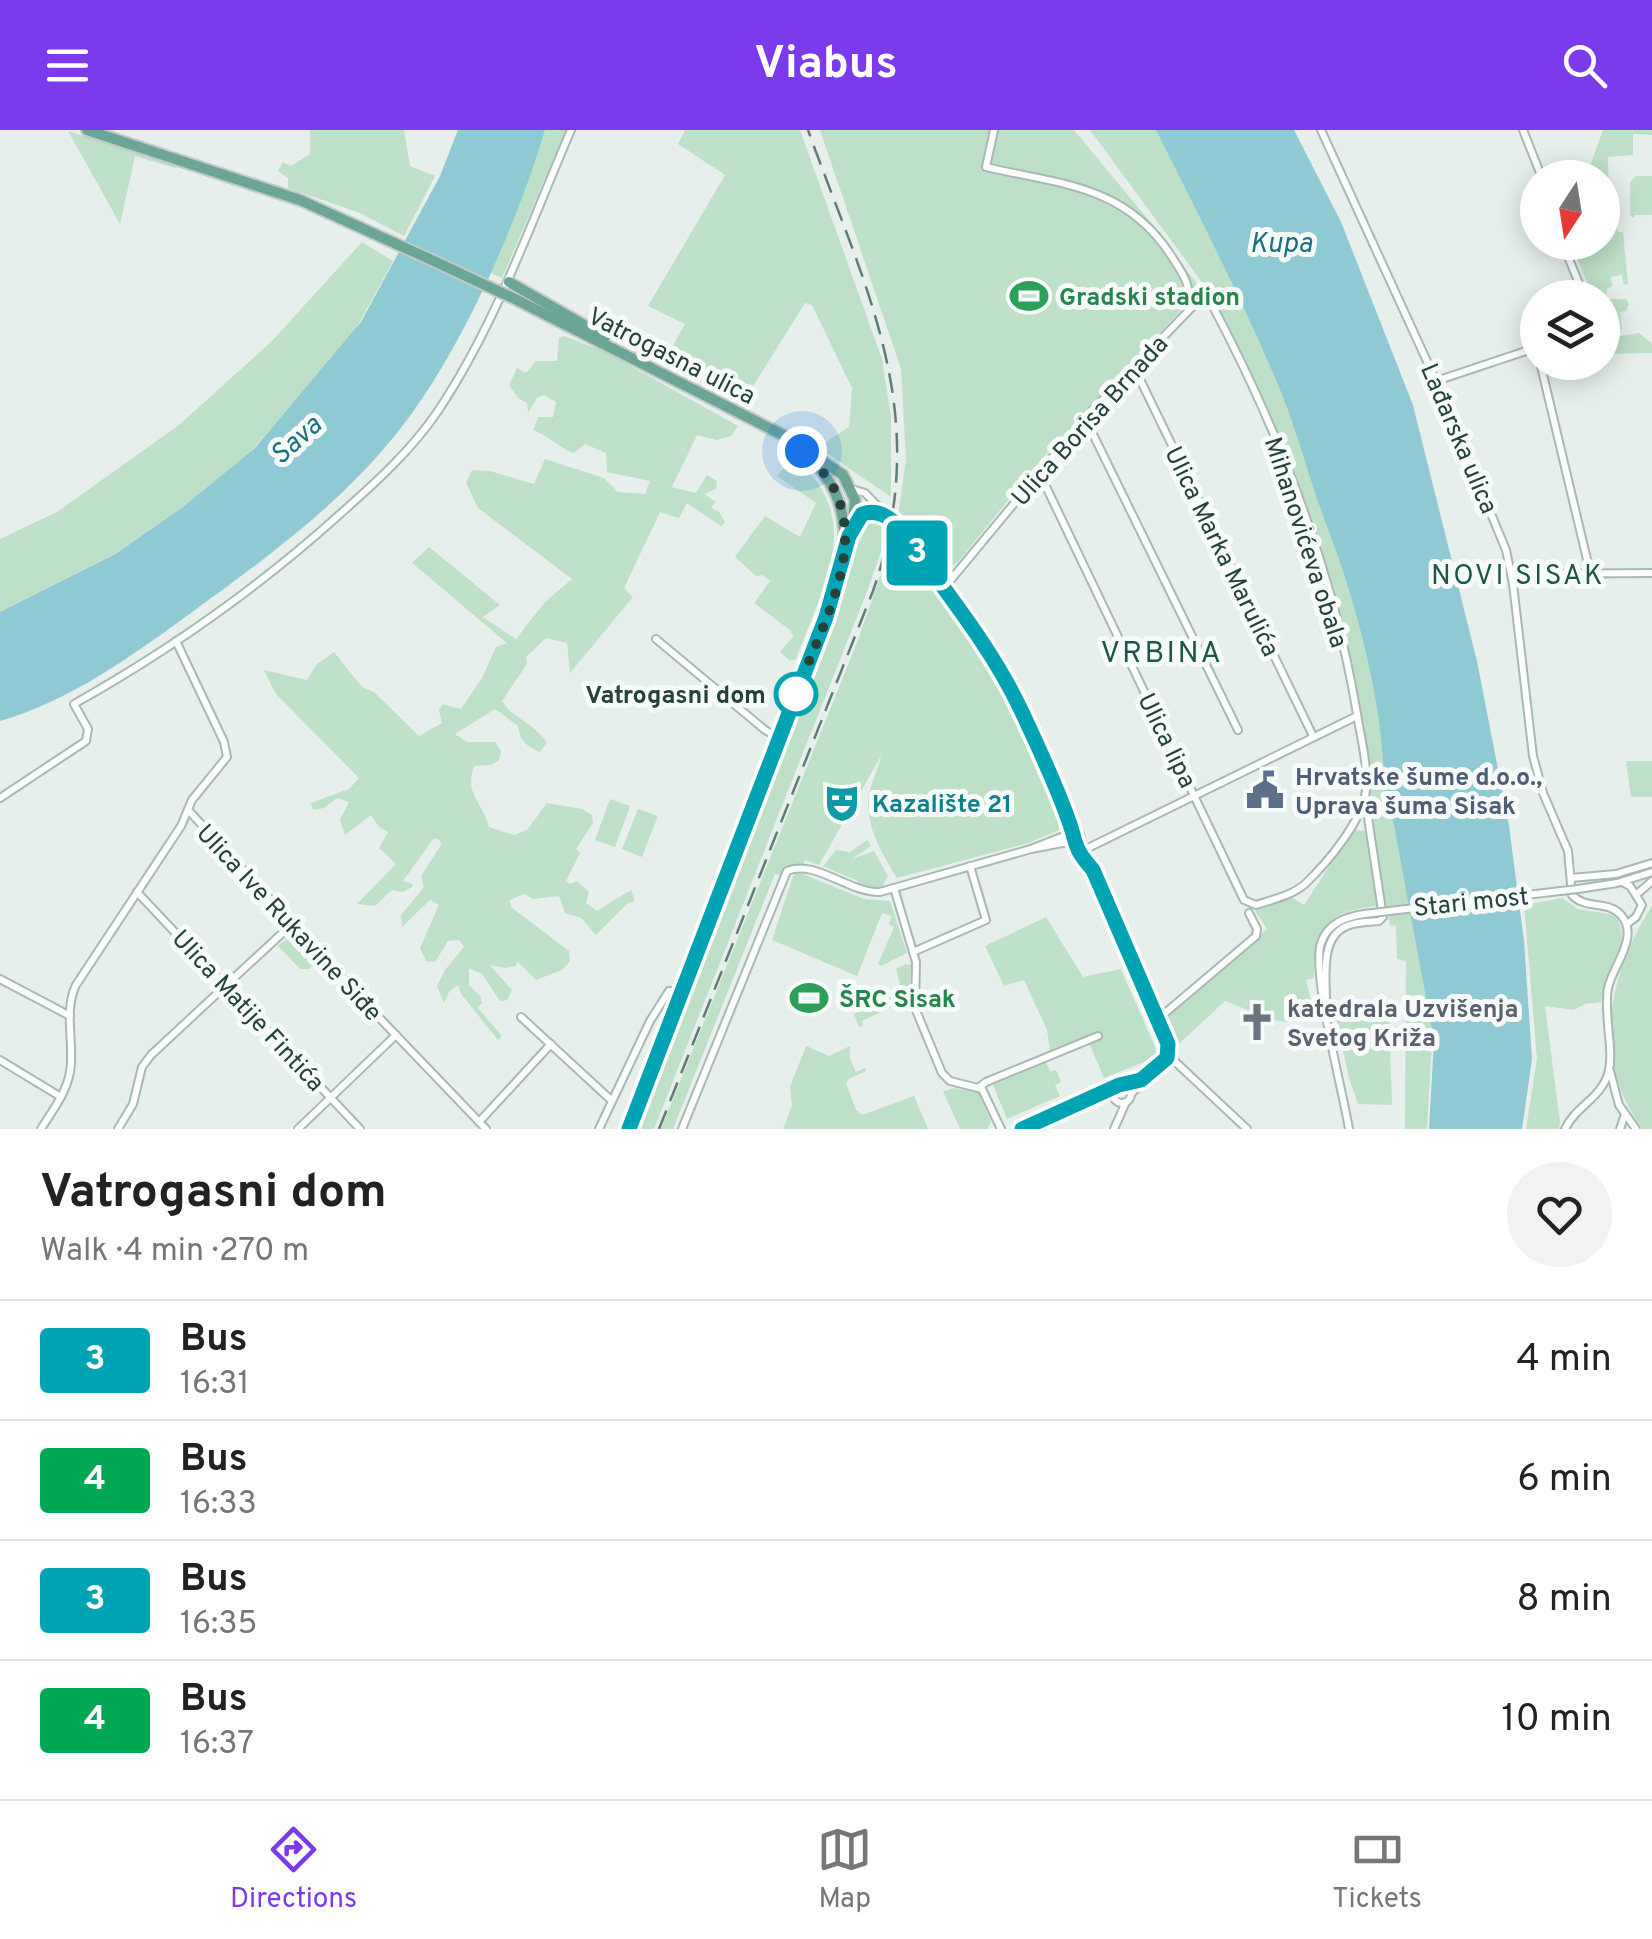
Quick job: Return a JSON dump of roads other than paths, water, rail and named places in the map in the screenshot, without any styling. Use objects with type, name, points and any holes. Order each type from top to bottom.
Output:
[{"type":"main road","name":"Vatrogasna ulica","points":[[86,130],[274,190],[349,220],[617,348],[788,438],[833,467],[852,489]]},
{"type":"main road","points":[[509,282],[587,324],[617,348]]},
{"type":"main road","points":[[788,438],[822,471],[835,490],[844,521],[843,560]]},
{"type":"main road","points":[[629,1129],[676,991],[779,738],[836,583],[855,504],[852,489]]},
{"type":"main road","points":[[849,536],[862,514],[874,511],[887,515]]},
{"type":"street","points":[[0,798],[86,741],[88,730],[76,704],[223,612],[279,569],[400,458],[448,396],[509,282],[571,130]]},
{"type":"street","name":"Ulica Borisa Brnada","points":[[944,588],[1084,418],[1188,312],[1189,284],[1145,223],[1112,200],[1071,183],[986,168],[994,130]]},
{"type":"street","name":"Lađarska ulica","points":[[1321,130],[1436,381],[1498,528],[1511,574],[1532,756],[1568,852],[1570,878]]},
{"type":"street","points":[[1523,130],[1535,160]]},
{"type":"street","name":"Mihanovićeva obala","points":[[1188,312],[1197,302],[1209,299],[1241,363],[1299,502],[1340,636],[1357,716],[1382,916],[1379,921],[1346,926],[1331,940],[1326,1008]]},
{"type":"street","points":[[1436,381],[1520,353]]},
{"type":"street","name":"Ulica Marka Marulića","points":[[1134,367],[1313,736]]},
{"type":"street","points":[[1544,380],[1590,572]]},
{"type":"street","points":[[1084,418],[1238,730]]},
{"type":"street","name":"Ulica lipa","points":[[1039,472],[1244,900]]},
{"type":"street","points":[[852,489],[865,492],[887,515],[944,588],[1008,683],[1158,1019],[1168,1055],[1247,1129]]},
{"type":"street","points":[[1511,574],[1652,573]]},
{"type":"street","points":[[656,639],[779,738]]},
{"type":"street","name":"Ulica Ive Rukavine Siđe","points":[[176,641],[227,752],[224,762],[192,800],[193,818],[486,1129]]},
{"type":"street","points":[[1083,848],[1357,716]]},
{"type":"street","name":"Mihanovićeva obala","points":[[1244,900],[1260,904],[1304,886],[1328,860],[1365,795]]},
{"type":"street","points":[[41,1129],[61,1098],[71,1061],[70,1016],[76,986],[190,811]]},
{"type":"street","points":[[1350,826],[1369,830]]},
{"type":"street","points":[[1073,835],[1083,848]]},
{"type":"street","points":[[682,1129],[787,871],[805,868],[866,892],[894,888],[1073,835]]},
{"type":"street","points":[[1636,1129],[1619,1105],[1610,1070],[1608,994],[1626,944],[1626,924],[1613,909],[1574,899],[1570,878],[1616,874],[1652,863]]},
{"type":"street","points":[[913,952],[986,920],[970,866]]},
{"type":"street","name":"Stari most","points":[[1326,1008],[1319,977],[1319,949],[1328,930],[1344,918],[1578,890],[1652,872]]},
{"type":"street","points":[[1638,896],[1640,889],[1652,881]]},
{"type":"street","points":[[1621,882],[1628,884],[1642,905],[1640,913],[1626,924]]},
{"type":"street","points":[[894,888],[916,962],[914,1008],[942,1074],[950,1081],[978,1088],[987,1096],[1001,1129]]},
{"type":"street","name":"Ulica Matije Fintića","points":[[137,892],[360,1129]]},
{"type":"street","points":[[1158,1019],[1256,936],[1249,913]]},
{"type":"street","points":[[118,1129],[133,1104],[144,1064],[292,924]]},
{"type":"street","points":[[0,978],[70,1016]]},
{"type":"street","points":[[599,1129],[650,1021],[676,991]]},
{"type":"street","points":[[1326,1008],[1349,1129]]},
{"type":"street","points":[[522,1017],[611,1100]]},
{"type":"street","points":[[298,1129],[396,1035]]},
{"type":"street","points":[[978,1088],[1098,1036]]},
{"type":"street","points":[[479,1122],[550,1044]]},
{"type":"street","points":[[1114,1129],[1141,1080],[1168,1055]]},
{"type":"street","points":[[0,1060],[61,1098]]},
{"type":"street","points":[[1565,1129],[1572,1116],[1599,1093],[1610,1070]]},
{"type":"street","points":[[1022,1129],[1141,1080]]},
{"type":"street","points":[[1120,1086],[1129,1098]]},
{"type":"street","points":[[1120,1086],[1115,1100],[1120,1112]]},
{"type":"street","points":[[1599,1093],[1619,1105]]},
{"type":"street","points":[[1101,1095],[1115,1100],[1129,1098]]},
{"type":"street","points":[[1620,1129],[1625,1114]]},
{"type":"water","name":"Sava","points":[[458,130],[545,130],[519,206],[485,286],[444,363],[400,429],[326,507],[213,597],[96,677],[49,703],[0,721],[0,612],[115,554],[183,507],[254,449],[361,322],[440,176]]},
{"type":"water","name":"Kupa","points":[[1156,130],[1294,130],[1341,222],[1413,405],[1477,661],[1509,826],[1524,941],[1532,1059],[1522,1129],[1429,1129],[1434,1041],[1389,798],[1384,796],[1380,728],[1358,620],[1281,392]]},
{"type":"railway","points":[[659,1129],[873,591],[890,527],[897,467],[895,411],[886,356],[871,301],[808,130]]},
{"type":"place","name":"Gradski stadion","points":[[1029,296]]},
{"type":"place","name":"Vatrogasni dom","points":[[796,694]]},
{"type":"place","name":"Hrvatske šume d.o.o., Uprava šuma Sisak","points":[[1265,790]]},
{"type":"place","name":"Kazalište 21","points":[[842,803]]},
{"type":"place","name":"ŠRC Sisak","points":[[809,998]]},
{"type":"place","name":"katedrala Uzvišenja Svetog Križa","points":[[1257,1022]]},
{"type":"district","name":"NOVI SISAK","points":[[1518,574]]},
{"type":"district","name":"VRBINA","points":[[1162,652]]}]
